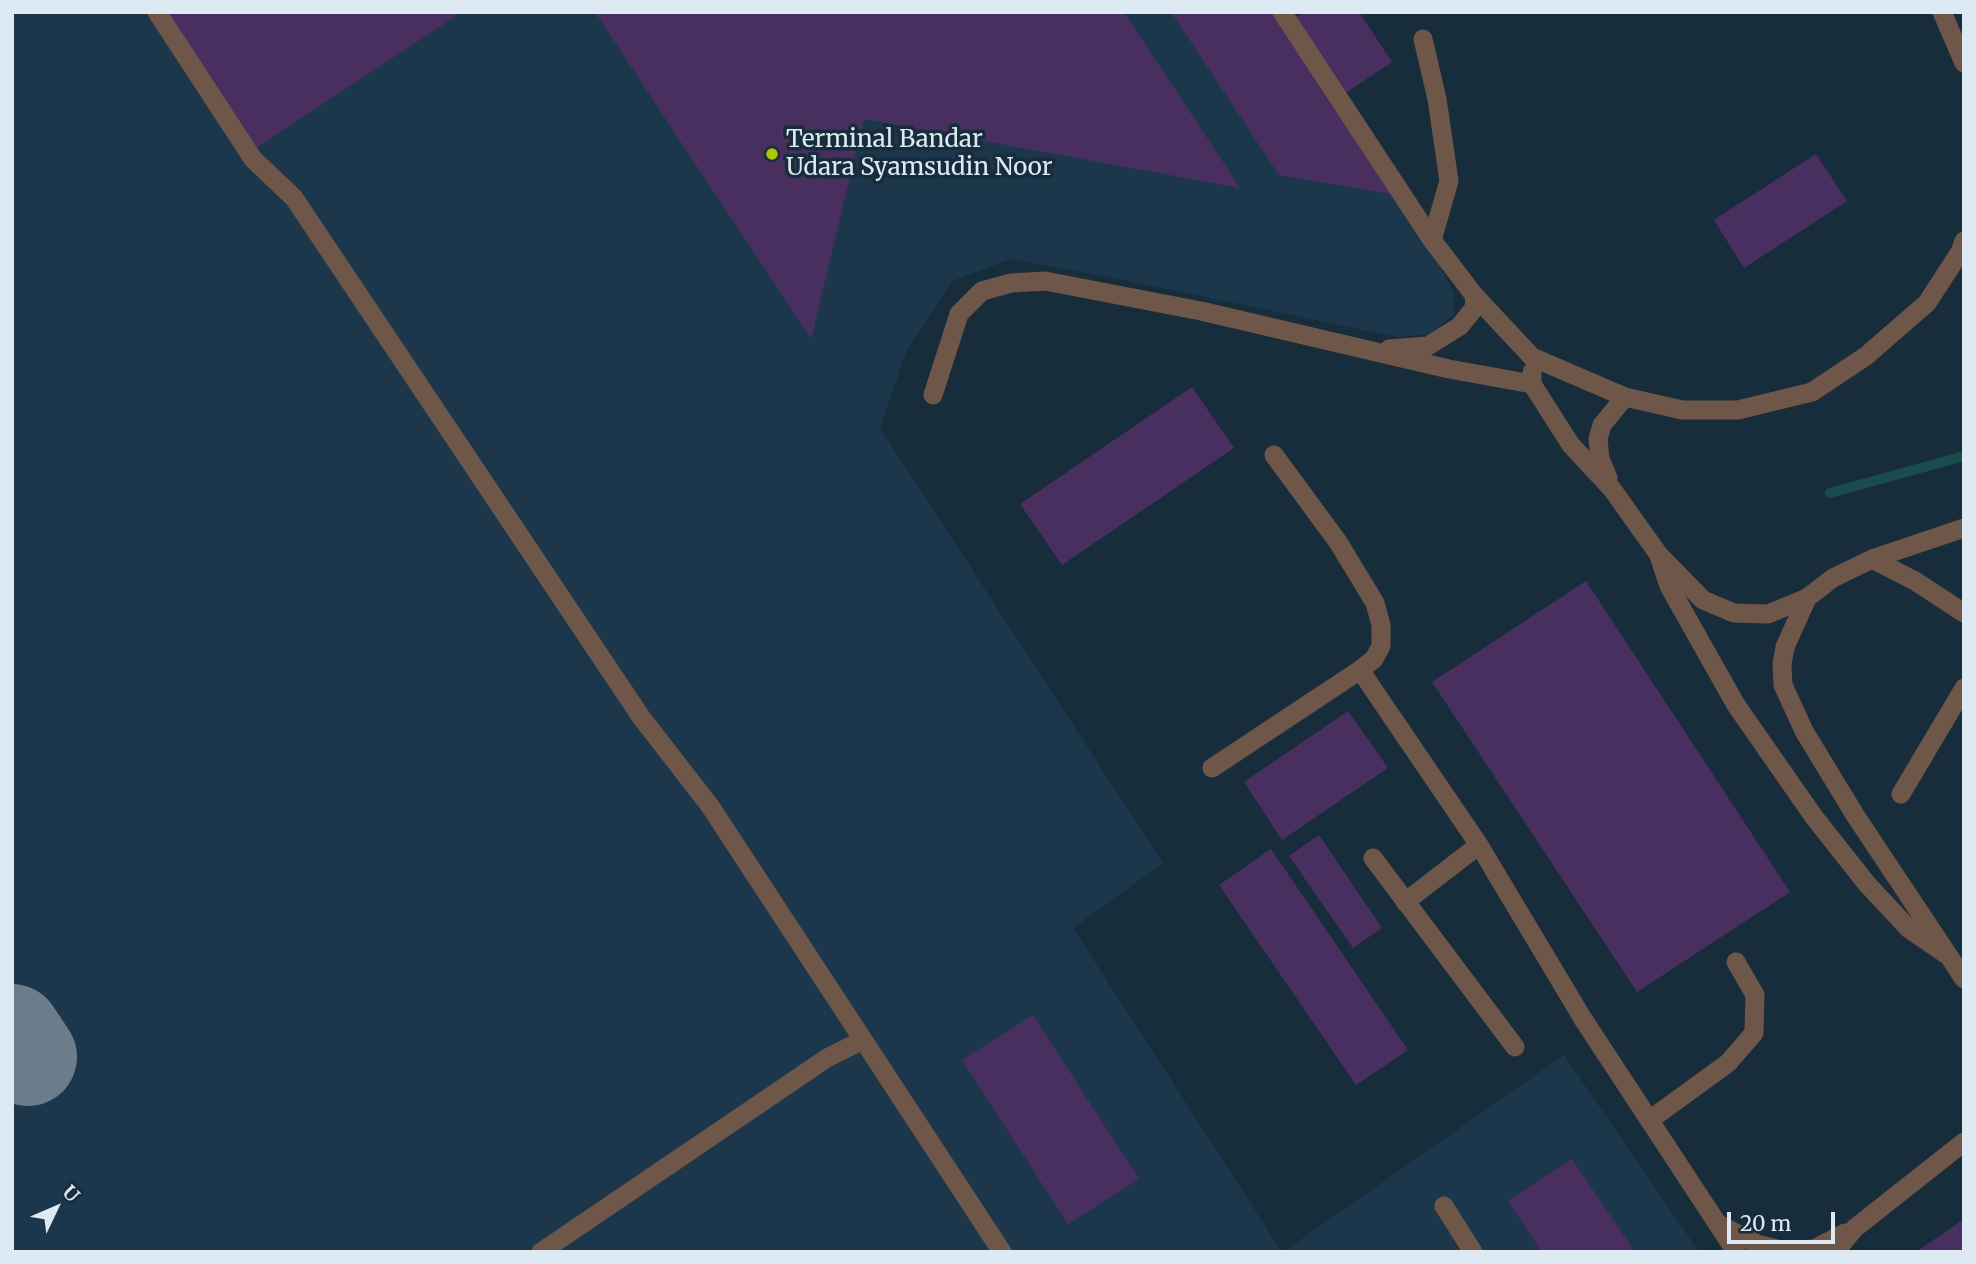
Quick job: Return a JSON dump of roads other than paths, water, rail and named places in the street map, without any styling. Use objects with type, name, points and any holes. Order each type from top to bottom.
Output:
[{"type":"lane","points":[[157,12],[253,159],[301,209],[641,717],[710,806],[1002,1252]]},
{"type":"lane","points":[[1282,12],[1432,240],[1474,295],[1532,357],[1625,397],[1682,410],[1738,410],[1812,391],[1866,356],[1927,303],[1960,252],[1964,241]]},
{"type":"lane","points":[[1942,12],[1964,63]]},
{"type":"lane","points":[[1423,39],[1437,99],[1449,181],[1432,240]]},
{"type":"lane","points":[[933,395],[959,314],[982,291],[1011,283],[1045,281],[1201,311],[1449,369],[1532,384]]},
{"type":"lane","points":[[1371,350],[1428,346],[1460,326],[1475,307],[1474,295]]},
{"type":"lane","points":[[1532,357],[1532,384],[1571,445],[1612,489],[1659,555],[1703,600],[1734,613],[1768,614],[1807,597],[1833,578],[1872,559],[1964,528]]},
{"type":"lane","points":[[1612,489],[1600,459],[1598,439],[1602,425],[1625,397]]},
{"type":"lane","points":[[1212,768],[1360,670],[1374,659],[1381,646],[1381,625],[1375,603],[1338,541],[1274,455]]},
{"type":"lane","points":[[1659,555],[1669,586],[1736,705],[1814,817],[1867,884],[1909,929],[1947,955]]},
{"type":"lane","points":[[1872,559],[1915,581],[1964,613]]},
{"type":"lane","points":[[1807,597],[1785,647],[1782,664],[1783,685],[1804,731],[1855,815],[1964,979]]},
{"type":"lane","points":[[1360,670],[1479,845],[1583,1019],[1736,1252]]},
{"type":"lane","points":[[1901,794],[1964,688]]},
{"type":"lane","points":[[1405,902],[1479,845]]},
{"type":"lane","points":[[1373,858],[1515,1047]]},
{"type":"lane","points":[[1651,1119],[1728,1063],[1754,1033],[1755,995],[1737,962]]},
{"type":"lane","points":[[541,1252],[827,1058],[863,1040]]},
{"type":"lane","points":[[1716,1222],[1757,1244],[1785,1251],[1814,1250],[1855,1228],[1964,1142]]},
{"type":"lane","points":[[1444,1206],[1474,1252]]},
{"type":"lane","points":[[1835,1252],[1855,1228]]},
{"type":"waterway","points":[[1830,493],[1964,456]]},
{"type":"place","name":"Terminal Bandar Udara Syamsudin Noor","points":[[772,154]]}]
